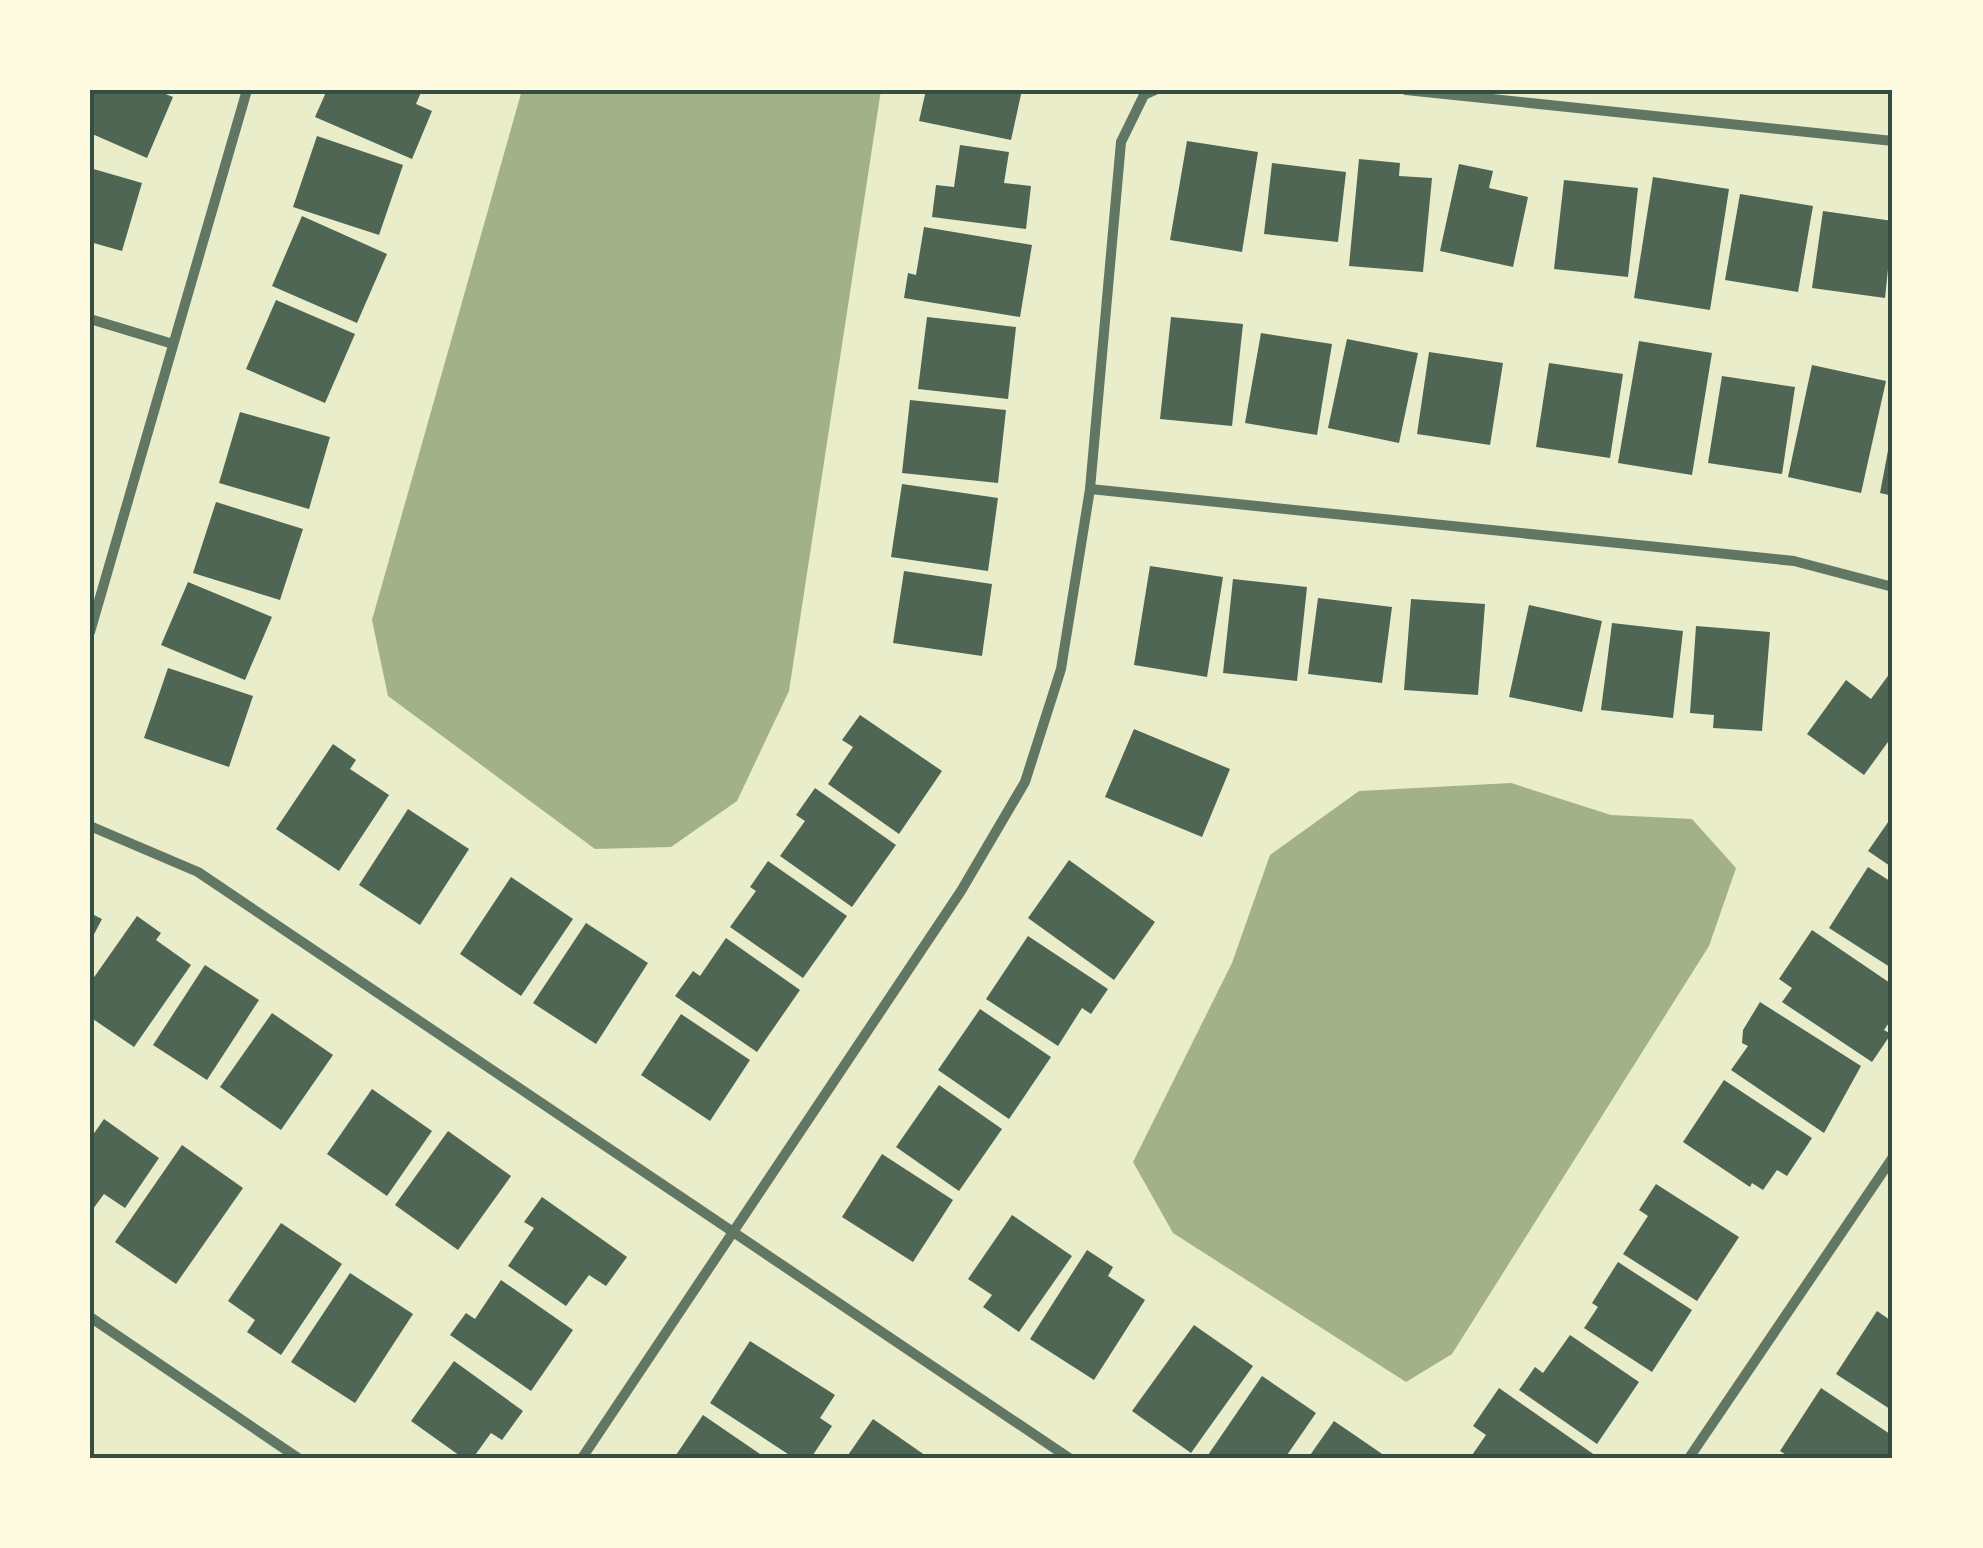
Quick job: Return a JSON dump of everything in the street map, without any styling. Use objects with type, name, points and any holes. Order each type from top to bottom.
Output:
[{"type":"street","points":[[90,632],[246,90]]},
{"type":"street","points":[[1406,90],[1893,141]]},
{"type":"street","points":[[582,1458],[961,891],[1025,782],[1061,668],[1090,489],[1121,142],[1149,93]]},
{"type":"street","points":[[90,318],[174,344]]},
{"type":"street","points":[[1090,489],[1794,562],[1893,587]]},
{"type":"street","points":[[90,826],[198,872],[1069,1458]]},
{"type":"street","points":[[1689,1458],[1893,1157]]},
{"type":"street","points":[[90,1318],[298,1458]]},
{"type":"shaded area","points":[[522,90],[881,90],[789,691],[737,801],[671,847],[595,849],[388,696],[372,620]]},
{"type":"shaded area","points":[[1511,783],[1611,815],[1692,819],[1736,868],[1709,946],[1452,1354],[1406,1382],[1173,1233],[1133,1162],[1232,963],[1270,855],[1359,791]]},
{"type":"building","points":[[90,90],[156,90],[173,97],[147,158],[90,133]]},
{"type":"building","points":[[327,90],[422,90],[416,104],[432,111],[412,159],[315,117]]},
{"type":"building","points":[[926,90],[1022,90],[1011,140],[919,121]]},
{"type":"building","points":[[317,136],[403,165],[379,235],[293,207]]},
{"type":"building","points":[[1187,141],[1258,152],[1242,252],[1170,240]]},
{"type":"building","points":[[960,145],[1009,152],[1004,183],[1031,186],[1026,229],[932,217],[936,185],[954,187]]},
{"type":"building","points":[[1359,159],[1400,163],[1399,176],[1432,178],[1423,272],[1349,266]]},
{"type":"building","points":[[1272,163],[1346,172],[1338,242],[1264,234]]},
{"type":"building","points":[[1459,164],[1493,171],[1489,188],[1528,197],[1513,267],[1440,251]]},
{"type":"building","points":[[90,168],[142,183],[122,251],[90,242]]},
{"type":"building","points":[[1653,177],[1729,189],[1710,310],[1634,298]]},
{"type":"building","points":[[1564,180],[1638,188],[1628,277],[1554,269]]},
{"type":"building","points":[[1740,194],[1813,206],[1798,292],[1725,280]]},
{"type":"building","points":[[1823,211],[1893,221],[1885,298],[1812,288]]},
{"type":"building","points":[[302,216],[387,254],[357,323],[272,286]]},
{"type":"building","points":[[924,227],[1032,245],[1020,317],[904,298],[908,273],[916,275]]},
{"type":"building","points":[[276,300],[355,334],[325,403],[246,369]]},
{"type":"building","points":[[927,317],[1016,327],[1008,399],[918,389]]},
{"type":"building","points":[[1171,317],[1243,324],[1232,426],[1160,419]]},
{"type":"building","points":[[1261,333],[1332,344],[1317,435],[1245,423]]},
{"type":"building","points":[[1347,339],[1418,353],[1399,443],[1328,428]]},
{"type":"building","points":[[1639,341],[1712,353],[1692,475],[1618,463]]},
{"type":"building","points":[[1429,352],[1503,363],[1490,445],[1417,434]]},
{"type":"building","points":[[1549,363],[1623,374],[1610,458],[1536,447]]},
{"type":"building","points":[[1812,365],[1886,381],[1861,493],[1788,477]]},
{"type":"building","points":[[1722,376],[1795,387],[1782,474],[1708,463]]},
{"type":"building","points":[[910,400],[1006,410],[998,483],[902,473]]},
{"type":"building","points":[[240,412],[330,437],[309,509],[219,483]]},
{"type":"building","points":[[1893,435],[1893,496],[1880,493]]},
{"type":"building","points":[[902,484],[998,498],[988,571],[891,557]]},
{"type":"building","points":[[216,502],[303,529],[280,600],[193,573]]},
{"type":"building","points":[[1150,566],[1223,577],[1207,677],[1134,665]]},
{"type":"building","points":[[904,571],[992,584],[982,656],[893,643]]},
{"type":"building","points":[[1233,579],[1307,587],[1297,681],[1223,673]]},
{"type":"building","points":[[188,582],[272,617],[245,680],[161,645]]},
{"type":"building","points":[[1318,598],[1392,607],[1382,683],[1308,674]]},
{"type":"building","points":[[1411,599],[1485,604],[1478,695],[1404,690]]},
{"type":"building","points":[[1529,605],[1602,621],[1582,712],[1509,697]]},
{"type":"building","points":[[1612,623],[1683,631],[1673,718],[1601,710]]},
{"type":"building","points":[[1696,626],[1770,632],[1762,731],[1713,728],[1714,715],[1690,713]]},
{"type":"building","points":[[168,668],[253,696],[229,767],[144,738]]},
{"type":"building","points":[[1893,669],[1893,735],[1864,775],[1807,734],[1846,680],[1871,699]]},
{"type":"building","points":[[860,715],[942,771],[899,834],[828,784],[853,747],[842,740]]},
{"type":"building","points":[[1134,729],[1230,769],[1202,837],[1105,797]]},
{"type":"building","points":[[333,744],[356,760],[350,769],[389,795],[339,871],[276,829]]},
{"type":"building","points":[[815,788],[896,845],[852,907],[780,856],[805,821],[796,815]]},
{"type":"building","points":[[408,809],[469,849],[420,925],[359,885]]},
{"type":"building","points":[[1893,815],[1893,868],[1868,851]]},
{"type":"building","points":[[1069,860],[1155,922],[1114,980],[1028,918]]},
{"type":"building","points":[[768,861],[847,916],[803,978],[730,927],[756,891],[750,887]]},
{"type":"building","points":[[1868,867],[1893,883],[1893,969],[1829,928]]},
{"type":"building","points":[[511,877],[573,919],[521,996],[460,954]]},
{"type":"building","points":[[90,913],[102,919],[90,942]]},
{"type":"building","points":[[137,916],[161,933],[156,940],[191,965],[134,1047],[90,1017],[90,983]]},
{"type":"building","points":[[586,923],[648,963],[596,1044],[533,1003]]},
{"type":"building","points":[[1812,930],[1893,985],[1893,1017],[1884,1030],[1891,1034],[1872,1062],[1782,1002],[1792,988],[1779,979]]},
{"type":"building","points":[[1028,936],[1108,989],[1091,1014],[1082,1008],[1058,1046],[986,999]]},
{"type":"building","points":[[726,938],[800,990],[757,1052],[675,996],[693,971],[700,976]]},
{"type":"building","points":[[205,965],[259,1000],[207,1080],[153,1045]]},
{"type":"building","points":[[1760,1002],[1861,1066],[1824,1133],[1731,1070],[1748,1046],[1742,1043],[1743,1030]]},
{"type":"building","points":[[980,1009],[1051,1057],[1009,1119],[938,1070]]},
{"type":"building","points":[[272,1013],[333,1055],[281,1130],[220,1087]]},
{"type":"building","points":[[681,1014],[750,1060],[710,1121],[641,1075]]},
{"type":"building","points":[[1724,1080],[1812,1138],[1787,1176],[1777,1170],[1763,1190],[1752,1183],[1750,1187],[1683,1142]]},
{"type":"building","points":[[939,1085],[1002,1129],[959,1191],[896,1147]]},
{"type":"building","points":[[372,1089],[432,1131],[387,1196],[327,1154]]},
{"type":"building","points":[[104,1119],[159,1158],[125,1208],[104,1194],[90,1213],[90,1139]]},
{"type":"building","points":[[448,1131],[511,1176],[458,1250],[395,1205]]},
{"type":"building","points":[[182,1145],[243,1188],[176,1284],[115,1242]]},
{"type":"building","points":[[882,1154],[953,1200],[913,1262],[842,1217]]},
{"type":"building","points":[[1656,1184],[1739,1237],[1697,1301],[1623,1254],[1648,1216],[1639,1210]]},
{"type":"building","points":[[542,1197],[627,1257],[606,1286],[589,1275],[566,1306],[508,1266],[534,1228],[524,1222]]},
{"type":"building","points":[[1012,1215],[1072,1256],[1019,1332],[983,1307],[992,1295],[968,1279]]},
{"type":"building","points":[[281,1223],[342,1264],[281,1355],[247,1332],[255,1320],[228,1301]]},
{"type":"building","points":[[1087,1250],[1113,1267],[1108,1276],[1145,1300],[1094,1380],[1030,1339]]},
{"type":"building","points":[[1618,1262],[1692,1310],[1652,1372],[1584,1328],[1598,1307],[1592,1303]]},
{"type":"building","points":[[350,1273],[413,1314],[355,1403],[291,1362]]},
{"type":"building","points":[[501,1280],[573,1330],[531,1391],[450,1335],[466,1313],[475,1319]]},
{"type":"building","points":[[1877,1311],[1893,1322],[1893,1411],[1836,1374]]},
{"type":"building","points":[[1194,1325],[1253,1366],[1191,1453],[1132,1411]]},
{"type":"building","points":[[1570,1335],[1639,1382],[1597,1444],[1519,1390],[1535,1367],[1543,1373]]},
{"type":"building","points":[[750,1341],[835,1395],[820,1418],[832,1426],[811,1458],[794,1458],[710,1403]]},
{"type":"building","points":[[454,1361],[523,1411],[502,1440],[491,1433],[473,1458],[463,1458],[411,1421]]},
{"type":"building","points":[[1262,1376],[1316,1413],[1285,1458],[1206,1458]]},
{"type":"building","points":[[1499,1388],[1599,1458],[1470,1458],[1486,1435],[1473,1426]]},
{"type":"building","points":[[1821,1388],[1893,1436],[1888,1458],[1791,1458],[1780,1451]]},
{"type":"building","points":[[703,1415],[766,1458],[674,1458]]},
{"type":"building","points":[[873,1419],[929,1458],[846,1458]]},
{"type":"building","points":[[1334,1421],[1388,1458],[1308,1458]]}]
